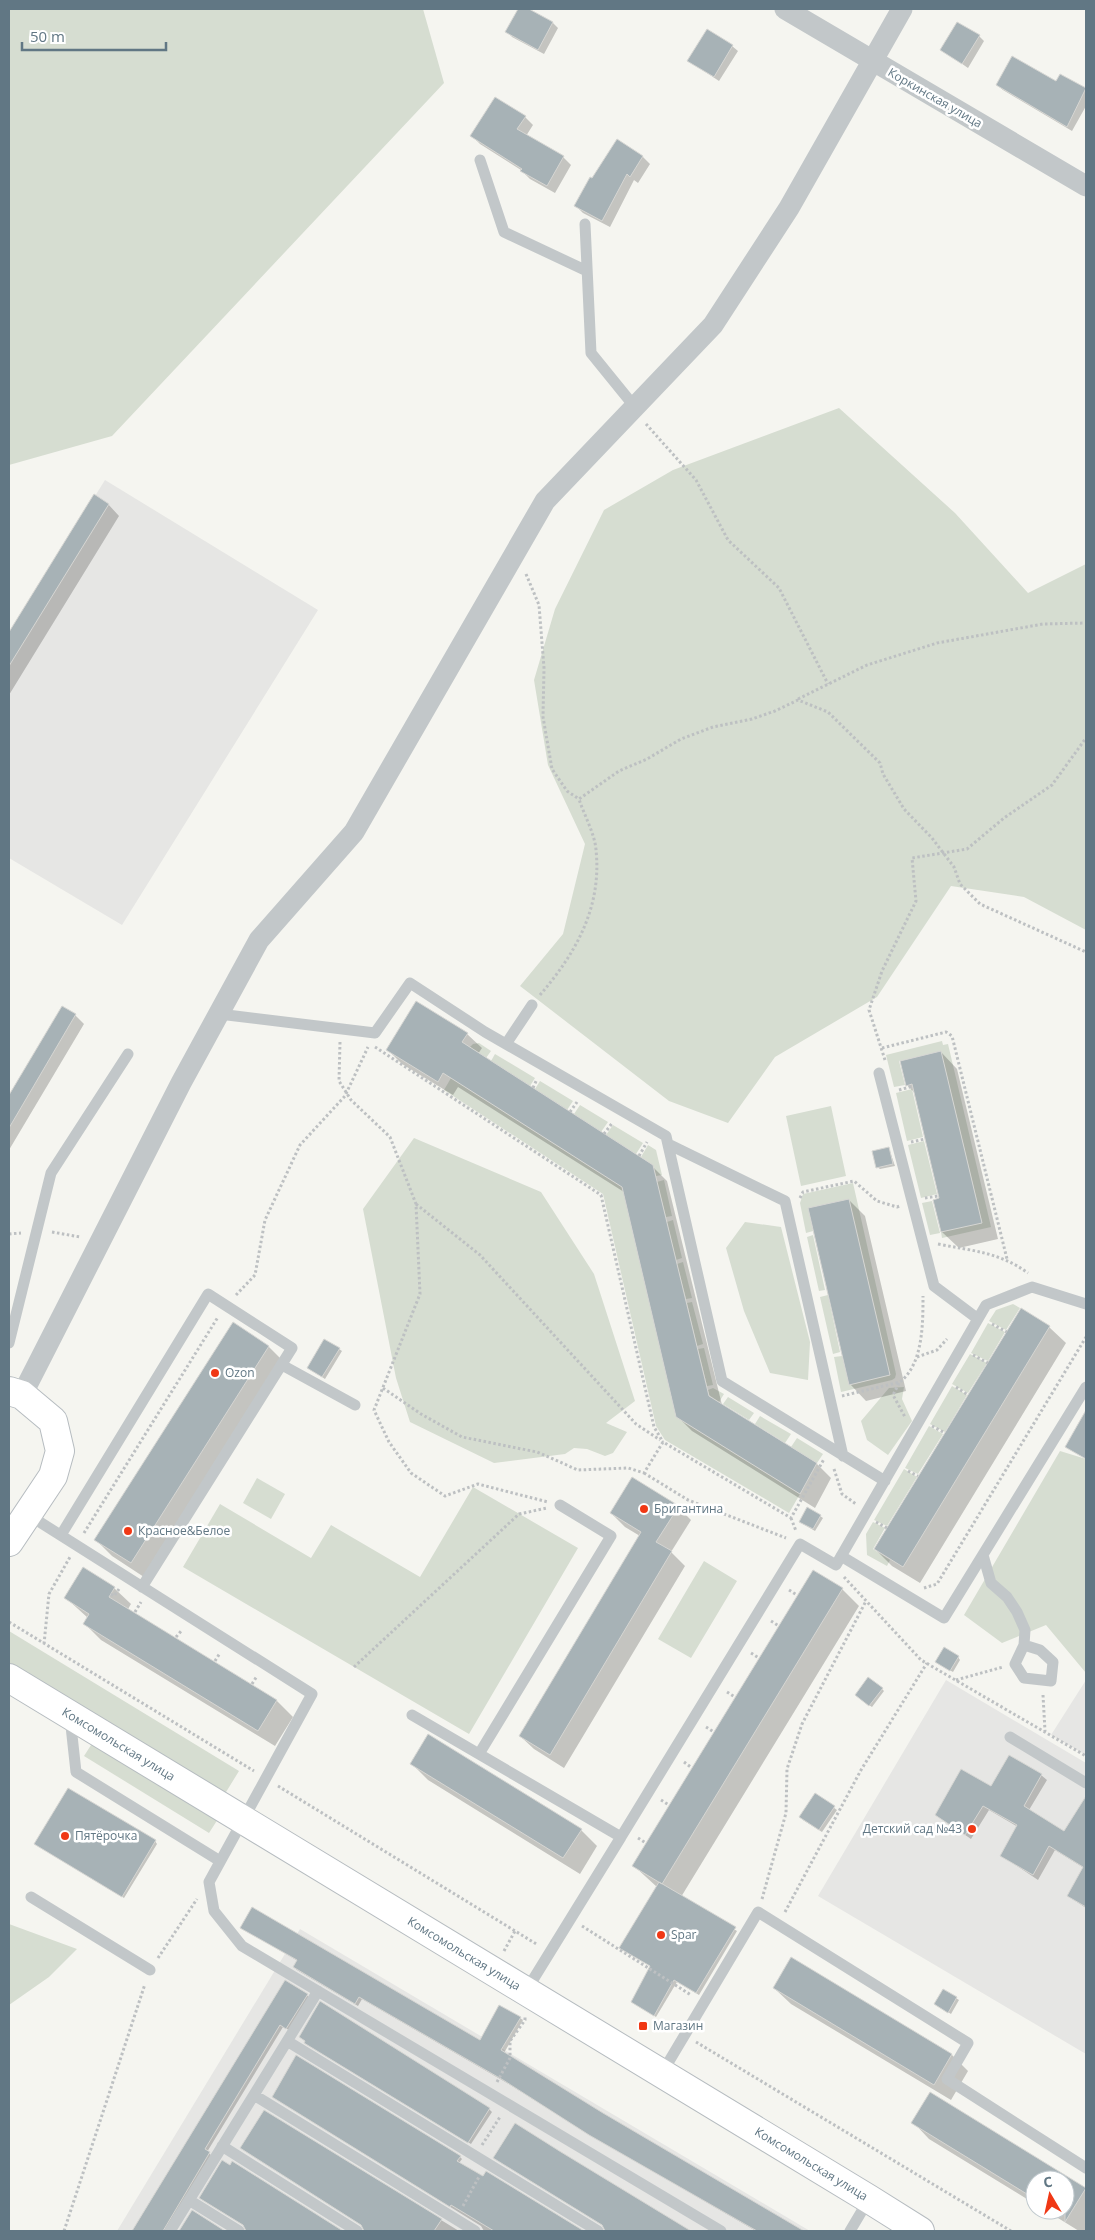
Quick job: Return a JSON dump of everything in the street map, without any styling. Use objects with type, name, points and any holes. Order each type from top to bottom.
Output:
[{"type":"main road","points":[[9,1542],[53,1476],[60,1451],[53,1421],[16,1393]]},
{"type":"main road","name":"Комсомольская улица","points":[[9,1678],[869,2198],[920,2231]]},
{"type":"street","name":"Коркинская улица","points":[[785,9],[1086,186]]},
{"type":"street","points":[[16,1393],[102,1239],[259,940],[354,832],[545,501],[713,325],[789,208],[902,9]]},
{"type":"lane","points":[[480,160],[504,232],[587,271]]},
{"type":"lane","points":[[585,224],[591,353],[633,408]]},
{"type":"lane","points":[[219,1014],[375,1033],[410,983],[506,1044],[666,1136],[722,1381],[885,1481]]},
{"type":"lane","points":[[506,1044],[532,1005]]},
{"type":"lane","points":[[9,1343],[51,1173],[128,1054]]},
{"type":"lane","points":[[880,1072],[934,1286],[979,1318]]},
{"type":"lane","points":[[668,1144],[785,1201],[843,1456]]},
{"type":"lane","points":[[526,1991],[800,1544],[836,1565],[873,1515],[885,1481],[986,1305],[1032,1287],[1086,1304]]},
{"type":"lane","points":[[61,1535],[208,1294],[292,1348],[142,1587]]},
{"type":"lane","points":[[282,1365],[355,1405]]},
{"type":"lane","points":[[841,1556],[944,1618],[1086,1387]]},
{"type":"lane","points":[[479,1754],[611,1536],[560,1505]]},
{"type":"lane","points":[[27,1514],[312,1694],[209,1882],[214,1911],[242,1946],[721,2231]]},
{"type":"lane","points":[[983,1555],[991,1583],[1007,1597],[1017,1612],[1025,1630],[1024,1645],[1015,1664],[1024,1678],[1051,1680],[1053,1662],[1040,1650],[1024,1645]]},
{"type":"lane","points":[[70,1715],[76,1772],[220,1861]]},
{"type":"lane","points":[[412,1715],[621,1837]]},
{"type":"lane","points":[[1010,1737],[1086,1783]]},
{"type":"lane","points":[[31,1897],[150,1970]]},
{"type":"lane","points":[[662,2073],[758,1912],[968,2042],[947,2079],[1086,2168]]},
{"type":"lane","points":[[170,2231],[318,1991]]},
{"type":"lane","points":[[287,2041],[598,2231]]},
{"type":"lane","points":[[254,2095],[475,2231]]},
{"type":"lane","points":[[222,2146],[357,2231]]},
{"type":"lane","points":[[850,2231],[869,2198]]},
{"type":"lane","points":[[189,2200],[239,2231]]},
{"type":"path","points":[[633,408],[696,480],[728,540],[779,588],[828,684]]},
{"type":"path","points":[[512,558],[523,566],[539,605],[544,668],[542,717],[552,769],[567,791],[579,799],[596,849],[595,901],[578,942],[556,977],[532,1005]]},
{"type":"path","points":[[579,799],[619,771],[647,759],[681,739],[713,727],[752,719],[775,711],[867,665],[937,643],[1043,624],[1086,623]]},
{"type":"path","points":[[798,700],[828,712],[880,763],[883,774],[904,809],[944,853],[954,867],[960,884],[980,904],[1086,952]]},
{"type":"path","points":[[885,1059],[869,1010],[882,971],[916,901],[912,858],[968,849],[1004,818],[1052,785],[1086,738]]},
{"type":"path","points":[[341,1029],[339,1081],[351,1100],[390,1137],[416,1204],[420,1294],[374,1410],[389,1442],[411,1473],[445,1496],[478,1484],[560,1505]]},
{"type":"path","points":[[882,1048],[946,1032],[952,1036],[1007,1259]]},
{"type":"path","points":[[44,1644],[49,1594],[76,1545],[226,1306],[254,1275],[265,1220],[300,1144],[346,1093],[370,1044],[600,1195],[654,1428],[662,1442]]},
{"type":"path","points":[[531,1073],[538,1078],[533,1088]]},
{"type":"path","points":[[893,1091],[912,1086]]},
{"type":"path","points":[[570,1096],[584,1105]]},
{"type":"path","points":[[570,1112],[577,1101]]},
{"type":"path","points":[[606,1118],[621,1127]]},
{"type":"path","points":[[604,1134],[613,1122]]},
{"type":"path","points":[[638,1137],[652,1146]]},
{"type":"path","points":[[906,1143],[925,1139]]},
{"type":"path","points":[[639,1156],[647,1142]]},
{"type":"path","points":[[798,1202],[802,1192],[854,1181],[878,1201]]},
{"type":"path","points":[[920,1199],[938,1196]]},
{"type":"path","points":[[416,1204],[480,1255],[636,1424],[662,1442],[791,1518],[826,1454]]},
{"type":"path","points":[[9,1234],[48,1231],[102,1239]]},
{"type":"path","points":[[931,1243],[982,1251],[1007,1259],[1031,1275],[1041,1290]]},
{"type":"path","points":[[841,1396],[900,1382],[906,1378],[918,1353],[923,1298]]},
{"type":"path","points":[[916,1357],[937,1350],[979,1318],[1007,1332]]},
{"type":"path","points":[[922,1589],[937,1584],[1086,1337]]},
{"type":"path","points":[[970,1353],[988,1363]]},
{"type":"path","points":[[900,1382],[893,1395],[913,1432]]},
{"type":"path","points":[[951,1385],[968,1394]]},
{"type":"path","points":[[383,1388],[421,1414],[462,1437],[537,1452],[578,1470],[628,1468],[644,1473],[688,1500],[800,1544]]},
{"type":"path","points":[[929,1424],[945,1433]]},
{"type":"path","points":[[644,1473],[662,1442]]},
{"type":"path","points":[[833,1466],[842,1494],[873,1515],[887,1528]]},
{"type":"path","points":[[903,1468],[918,1476]]},
{"type":"path","points":[[354,1667],[519,1514],[560,1505]]},
{"type":"path","points":[[869,1527],[873,1515]]},
{"type":"path","points":[[838,1571],[927,1663],[1086,1756]]},
{"type":"path","points":[[786,1588],[797,1595]]},
{"type":"path","points":[[758,1912],[784,1821],[787,1769],[802,1724],[866,1601]]},
{"type":"path","points":[[768,1619],[779,1626]]},
{"type":"path","points":[[748,1651],[759,1658]]},
{"type":"path","points":[[778,1925],[862,1770],[927,1663]]},
{"type":"path","points":[[956,1680],[1015,1664]]},
{"type":"path","points":[[1042,1680],[1045,1732]]},
{"type":"path","points":[[724,1690],[735,1697]]},
{"type":"path","points":[[702,1725],[714,1732]]},
{"type":"path","points":[[681,1760],[692,1768]]},
{"type":"path","points":[[657,1798],[669,1805]]},
{"type":"path","points":[[634,1835],[646,1843]]},
{"type":"path","points":[[64,2231],[150,1970],[209,1882]]},
{"type":"path","points":[[580,1924],[703,2003]]},
{"type":"path","points":[[491,2094],[510,2058],[510,2041],[525,2020]]},
{"type":"path","points":[[684,2035],[1011,2231]]},
{"type":"path","points":[[476,2156],[508,2104]]},
{"type":"path","points":[[455,2219],[487,2163]]},
{"type":"shaded area","points":[[9,9],[423,9],[444,83],[112,436],[9,465]]},
{"type":"shaded area","points":[[839,408],[955,513],[1028,593],[1086,564],[1086,930],[1024,897],[951,886],[877,997],[775,1057],[728,1123],[669,1101],[520,986],[563,934],[585,844],[548,765],[534,680],[555,609],[604,510],[673,470]]},
{"type":"shaded area","points":[[105,480],[318,610],[122,925],[9,858],[9,634]]},
{"type":"shaded area","points":[[942,1041],[943,1045],[948,1044],[991,1227],[942,1238],[941,1232],[982,1222],[941,1051],[899,1061],[905,1085],[894,1087],[886,1055]]},
{"type":"shaded area","points":[[479,1043],[491,1051],[486,1058],[470,1047],[473,1044]]},
{"type":"shaded area","points":[[495,1054],[535,1078],[530,1086],[491,1061]]},
{"type":"shaded area","points":[[451,1078],[622,1187],[676,1417],[800,1494],[789,1513],[665,1440],[656,1426],[603,1194],[444,1090]]},
{"type":"shaded area","points":[[540,1081],[573,1101],[567,1110],[535,1089]]},
{"type":"shaded area","points":[[912,1089],[923,1137],[907,1141],[896,1093]]},
{"type":"shaded area","points":[[580,1105],[608,1122],[601,1132],[574,1114]]},
{"type":"shaded area","points":[[831,1106],[846,1176],[801,1186],[786,1116]]},
{"type":"shaded area","points":[[613,1125],[643,1143],[636,1154],[606,1135]]},
{"type":"shaded area","points":[[414,1138],[541,1192],[594,1274],[635,1401],[606,1423],[627,1432],[613,1453],[605,1456],[587,1449],[574,1448],[565,1454],[494,1463],[410,1422],[396,1378],[363,1209]]},
{"type":"shaded area","points":[[924,1141],[937,1194],[921,1198],[908,1145]]},
{"type":"shaded area","points":[[648,1145],[656,1150],[662,1175],[656,1176],[653,1165],[641,1157]]},
{"type":"shaded area","points":[[664,1180],[672,1216],[666,1217],[657,1182]]},
{"type":"shaded area","points":[[853,1183],[896,1374],[892,1380],[841,1392],[834,1357],[842,1356],[849,1385],[890,1375],[849,1199],[808,1208],[813,1231],[806,1233],[800,1203],[803,1194]]},
{"type":"shaded area","points":[[932,1201],[940,1233],[930,1235],[922,1203]]},
{"type":"shaded area","points":[[673,1220],[682,1258],[676,1260],[667,1222]]},
{"type":"shaded area","points":[[745,1222],[781,1227],[810,1342],[808,1380],[770,1373],[744,1311],[726,1248]]},
{"type":"shaded area","points":[[813,1235],[825,1290],[819,1291],[807,1237]]},
{"type":"shaded area","points":[[683,1262],[692,1298],[686,1299],[677,1264]]},
{"type":"shaded area","points":[[828,1295],[840,1352],[833,1354],[820,1297]]},
{"type":"shaded area","points":[[692,1302],[703,1344],[697,1346],[687,1303]]},
{"type":"shaded area","points":[[1013,1304],[1020,1308],[1006,1330],[989,1321],[996,1310]]},
{"type":"shaded area","points":[[988,1323],[1005,1332],[988,1361],[971,1353]]},
{"type":"shaded area","points":[[704,1348],[713,1385],[707,1386],[698,1349]]},
{"type":"shaded area","points":[[970,1354],[987,1363],[968,1393],[952,1384]]},
{"type":"shaded area","points":[[952,1386],[967,1395],[945,1432],[930,1424]]},
{"type":"shaded area","points":[[904,1387],[902,1399],[912,1421],[888,1455],[867,1440],[861,1421],[889,1388]]},
{"type":"shaded area","points":[[713,1388],[724,1394],[719,1402],[709,1395],[708,1390]]},
{"type":"shaded area","points":[[728,1397],[754,1413],[749,1420],[723,1404]]},
{"type":"shaded area","points":[[760,1416],[791,1434],[785,1443],[755,1424]]},
{"type":"shaded area","points":[[929,1426],[943,1434],[918,1474],[905,1468]]},
{"type":"shaded area","points":[[797,1438],[823,1454],[817,1463],[791,1447]]},
{"type":"shaded area","points":[[1060,1451],[1086,1459],[1086,1673],[1046,1625],[1002,1643],[964,1615]]},
{"type":"shaded area","points":[[904,1469],[917,1477],[887,1526],[874,1520]]},
{"type":"shaded area","points":[[257,1478],[285,1494],[271,1519],[243,1503]]},
{"type":"shaded area","points":[[473,1487],[578,1548],[469,1734],[183,1567],[220,1504],[311,1558],[331,1525],[420,1577]]},
{"type":"shaded area","points":[[873,1522],[885,1528],[873,1549],[890,1560],[887,1566],[867,1555],[866,1534]]},
{"type":"shaded area","points":[[704,1561],[737,1581],[691,1658],[658,1639]]},
{"type":"shaded area","points":[[9,1631],[239,1771],[223,1797],[9,1666]]},
{"type":"shaded area","name":"Детский сад №43","points":[[946,1680],[1086,1763],[1086,2054],[818,1896]]},
{"type":"shaded area","points":[[1086,1680],[1086,1755],[1051,1735]]},
{"type":"shaded area","points":[[93,1742],[218,1819],[209,1833],[84,1756]]},
{"type":"shaded area","points":[[9,1924],[77,1949],[49,1977],[9,2005]]},
{"type":"shaded area","points":[[300,1929],[810,2231],[117,2231]]},
{"type":"building","points":[[518,9],[529,9],[553,22],[538,50],[505,32]]},
{"type":"building","points":[[957,22],[980,35],[962,64],[940,50]]},
{"type":"building","points":[[707,29],[733,45],[714,77],[687,61]]},
{"type":"building","points":[[1012,56],[1056,81],[1060,74],[1086,88],[1067,127],[996,85]]},
{"type":"building","points":[[495,97],[526,116],[517,129],[564,156],[547,186],[520,171],[522,169],[470,136]]},
{"type":"building","points":[[617,139],[643,156],[630,177],[627,174],[602,221],[574,206],[590,177],[592,178]]},
{"type":"building","points":[[94,494],[109,504],[9,666],[9,632]]},
{"type":"building","points":[[416,1001],[468,1033],[462,1042],[653,1165],[709,1396],[817,1463],[800,1494],[676,1417],[622,1187],[443,1073],[438,1082],[386,1050]]},
{"type":"building","points":[[62,1006],[76,1014],[9,1128],[9,1095]]},
{"type":"building","points":[[941,1051],[982,1223],[941,1232],[933,1200],[939,1198],[912,1084],[906,1086],[900,1061]]},
{"type":"building","points":[[889,1147],[893,1164],[876,1168],[872,1151]]},
{"type":"building","points":[[849,1199],[890,1375],[849,1385],[808,1208]]},
{"type":"building","points":[[1021,1308],[1050,1326],[903,1567],[874,1549]]},
{"type":"building","points":[[233,1322],[269,1346],[131,1563],[94,1540]]},
{"type":"building","points":[[324,1339],[340,1348],[322,1377],[307,1368]]},
{"type":"building","points":[[1086,1410],[1086,1459],[1065,1447]]},
{"type":"building","points":[[632,1477],[679,1506],[656,1542],[672,1551],[550,1755],[519,1736],[641,1532],[610,1513]]},
{"type":"building","points":[[807,1507],[821,1515],[813,1529],[799,1522]]},
{"type":"building","points":[[83,1567],[115,1587],[109,1597],[277,1700],[258,1731],[83,1624],[89,1614],[64,1598]]},
{"type":"building","points":[[813,1570],[843,1588],[662,1884],[632,1866]]},
{"type":"building","points":[[944,1647],[959,1656],[950,1671],[935,1662]]},
{"type":"building","points":[[868,1677],[883,1688],[869,1706],[855,1695]]},
{"type":"building","points":[[428,1734],[582,1829],[563,1858],[410,1764]]},
{"type":"building","points":[[1009,1755],[1042,1774],[1024,1806],[1064,1831],[1086,1796],[1086,1907],[1067,1896],[1083,1867],[1049,1846],[1033,1875],[1000,1856],[1017,1825],[983,1806],[965,1835],[935,1815],[961,1769],[991,1786]]},
{"type":"building","points":[[68,1788],[156,1840],[122,1897],[34,1844]]},
{"type":"building","points":[[815,1793],[835,1806],[819,1830],[799,1817]]},
{"type":"building","points":[[659,1882],[736,1927],[696,1993],[674,1980],[654,2016],[631,2002],[650,1966],[619,1948]]},
{"type":"building","points":[[252,1907],[480,2040],[499,2005],[521,2017],[501,2050],[603,2113],[804,2231],[757,2231],[589,2135],[503,2080],[359,1997],[355,2004],[293,1967],[297,1960],[240,1928]]},
{"type":"building","points":[[791,1957],[952,2054],[934,2085],[773,1988]]},
{"type":"building","points":[[285,1980],[308,1994],[286,2029],[280,2025],[205,2149],[210,2152],[163,2231],[132,2231]]},
{"type":"building","points":[[943,1989],[957,1997],[948,2013],[934,2004]]},
{"type":"building","points":[[320,2001],[490,2108],[468,2143],[304,2043],[305,2041],[299,2037]]},
{"type":"building","points":[[296,2055],[461,2156],[457,2161],[483,2176],[486,2171],[584,2231],[494,2231],[451,2205],[450,2207],[272,2097]]},
{"type":"building","points":[[930,2092],[1057,2170],[1025,2170],[1025,2193],[911,2123]]},
{"type":"building","points":[[264,2110],[442,2219],[434,2231],[364,2231],[361,2225],[240,2148]]},
{"type":"building","points":[[515,2123],[691,2231],[605,2231],[602,2225],[493,2158]]},
{"type":"building","points":[[222,2160],[230,2165],[232,2161],[343,2231],[246,2231],[243,2225],[199,2198]]},
{"type":"building","points":[[1075,2181],[1086,2188],[1075,2206]]},
{"type":"building","points":[[192,2210],[225,2231],[179,2231]]},
{"type":"place","name":"Ozon","points":[[215,1373]]},
{"type":"place","name":"Бригантина","points":[[644,1509]]},
{"type":"place","name":"Красное&Белое","points":[[128,1531]]},
{"type":"place","name":"Детский сад №43","points":[[972,1829]]},
{"type":"place","name":"Пятёрочка","points":[[65,1836]]},
{"type":"place","name":"Spar","points":[[661,1935]]},
{"type":"place","name":"Магазин","points":[[643,2026]]}]
